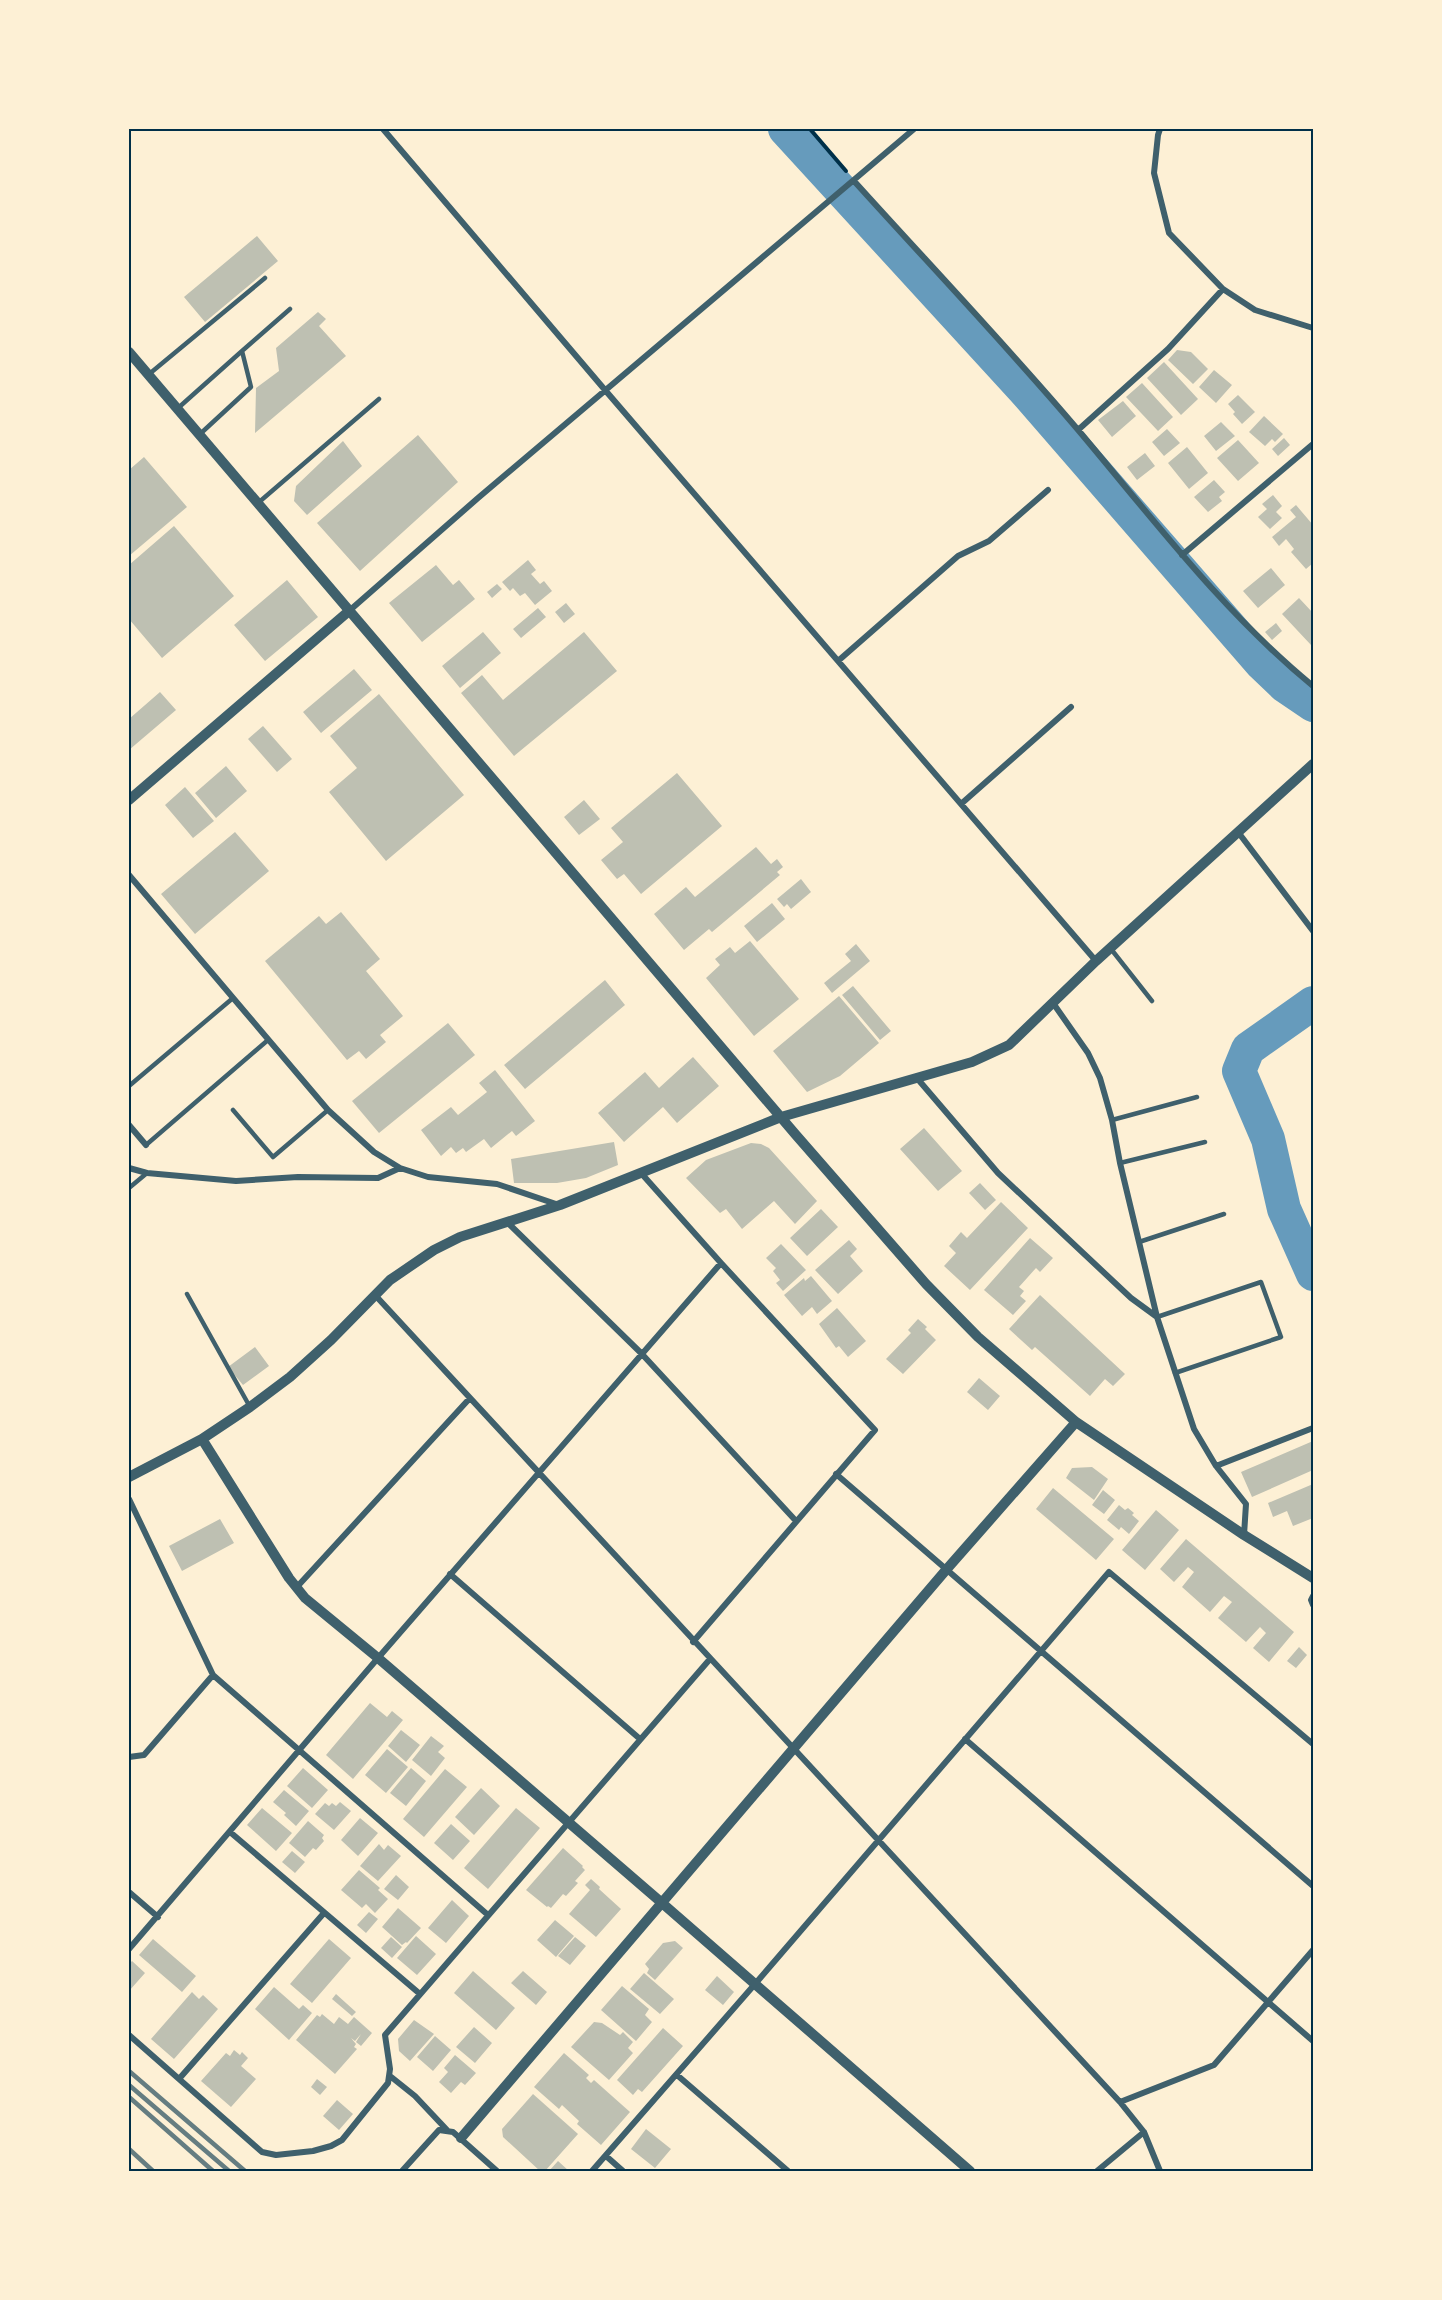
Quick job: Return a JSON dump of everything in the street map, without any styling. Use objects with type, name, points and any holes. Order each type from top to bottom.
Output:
[{"type":"street","points":[[383,129],[1096,961]]},
{"type":"street","points":[[129,800],[605,390],[914,129]]},
{"type":"street","points":[[1160,129],[1154,173],[1169,233],[1223,288],[1255,310],[1313,328]]},
{"type":"street","points":[[852,183],[1078,430],[1182,555],[1248,628],[1313,686]]},
{"type":"street","points":[[1078,430],[1168,349],[1223,288]]},
{"type":"street","points":[[129,352],[926,1284],[978,1337],[1076,1422],[1244,1535],[1313,1578]]},
{"type":"street","points":[[1182,555],[1310,452],[1313,444]]},
{"type":"street","points":[[838,661],[958,556],[989,541],[1048,490]]},
{"type":"street","points":[[961,804],[1071,707]]},
{"type":"street","points":[[129,1477],[202,1439],[250,1407],[290,1377],[331,1340],[396,1275],[434,1250],[460,1237],[560,1205],[781,1117],[972,1062],[1009,1045],[1110,948],[1313,764]]},
{"type":"street","points":[[1237,831],[1313,931]]},
{"type":"street","points":[[129,875],[327,1110],[374,1152],[400,1168],[428,1177],[497,1184],[560,1205]]},
{"type":"street","points":[[1053,1003],[1088,1053],[1100,1078],[1112,1120],[1157,1317],[1194,1429],[1216,1466],[1246,1504],[1244,1535]]},
{"type":"street","points":[[916,1077],[998,1173],[1131,1298],[1157,1317]]},
{"type":"street","points":[[129,1125],[146,1145]]},
{"type":"street","points":[[129,1168],[147,1173],[236,1181],[298,1177],[378,1178],[400,1168]]},
{"type":"street","points":[[641,1173],[875,1430],[693,1642]]},
{"type":"street","points":[[507,1221],[641,1353],[796,1521]]},
{"type":"street","points":[[129,1949],[450,1574],[721,1263]]},
{"type":"street","points":[[374,1295],[1120,2102],[1144,2132],[1160,2171]]},
{"type":"street","points":[[296,1588],[470,1398]]},
{"type":"street","points":[[461,2138],[946,1570],[1076,1422]]},
{"type":"street","points":[[1216,1466],[1313,1428]]},
{"type":"street","points":[[202,1439],[296,1588],[305,1598],[378,1658],[970,2171]]},
{"type":"street","points":[[836,1474],[1313,1886]]},
{"type":"street","points":[[129,1499],[213,1675],[488,1915]]},
{"type":"street","points":[[592,2171],[1109,1572],[1313,1744]]},
{"type":"street","points":[[450,1574],[640,1739]]},
{"type":"street","points":[[1313,1596],[1311,1600],[1313,1605]]},
{"type":"street","points":[[129,2035],[262,2152],[276,2155],[313,2151],[342,2140],[385,2088],[390,2076],[385,2035],[710,1659]]},
{"type":"street","points":[[129,1757],[144,1755],[213,1675]]},
{"type":"street","points":[[965,1739],[1313,2040]]},
{"type":"street","points":[[230,1832],[420,1994]]},
{"type":"street","points":[[129,1892],[158,1917]]},
{"type":"street","points":[[179,2079],[324,1913]]},
{"type":"street","points":[[1120,2102],[1214,2065],[1313,1950]]},
{"type":"street","points":[[677,2075],[788,2171]]},
{"type":"street","points":[[390,2076],[415,2096],[447,2130]]},
{"type":"street","points":[[402,2171],[439,2130],[447,2130],[461,2138],[497,2171]]},
{"type":"street","points":[[1097,2171],[1144,2132]]},
{"type":"street","points":[[606,2156],[623,2171]]},
{"type":"lane","points":[[148,375],[265,278]]},
{"type":"lane","points":[[177,409],[290,309]]},
{"type":"lane","points":[[199,435],[251,387],[242,351]]},
{"type":"lane","points":[[258,503],[378,399]]},
{"type":"lane","points":[[1110,948],[1152,1001]]},
{"type":"lane","points":[[129,1086],[232,998]]},
{"type":"lane","points":[[146,1145],[268,1040]]},
{"type":"lane","points":[[1112,1120],[1197,1098]]},
{"type":"lane","points":[[233,1110],[273,1157],[327,1110]]},
{"type":"lane","points":[[1120,1163],[1205,1142]]},
{"type":"lane","points":[[129,1188],[147,1173]]},
{"type":"lane","points":[[1139,1242],[1224,1214]]},
{"type":"lane","points":[[1157,1317],[1261,1282],[1281,1337],[1175,1372]]},
{"type":"lane","points":[[187,1294],[250,1407]]},
{"type":"path","points":[[810,129],[852,183]]},
{"type":"building","points":[[257,236],[278,261],[205,322],[184,297]]},
{"type":"building","points":[[318,312],[326,319],[319,326],[346,356],[255,433],[256,388],[279,371],[276,348]]},
{"type":"building","points":[[1177,350],[1191,352],[1208,369],[1193,384],[1168,360]]},
{"type":"building","points":[[1164,362],[1198,399],[1181,415],[1147,378]]},
{"type":"building","points":[[1214,370],[1232,385],[1216,403],[1199,387]]},
{"type":"building","points":[[1142,383],[1173,417],[1158,431],[1126,397]]},
{"type":"building","points":[[1238,395],[1255,412],[1242,424],[1228,404]]},
{"type":"building","points":[[1123,401],[1136,416],[1112,437],[1098,420]]},
{"type":"building","points":[[1264,416],[1283,434],[1275,442],[1272,439],[1265,446],[1249,432]]},
{"type":"building","points":[[1221,422],[1235,436],[1216,451],[1204,436]]},
{"type":"building","points":[[1167,429],[1180,443],[1164,456],[1152,442]]},
{"type":"building","points":[[418,435],[458,482],[360,571],[317,523]]},
{"type":"building","points":[[1284,438],[1290,445],[1278,456],[1272,449]]},
{"type":"building","points":[[1238,440],[1259,463],[1238,481],[1217,458]]},
{"type":"building","points":[[343,441],[362,466],[307,515],[294,501],[296,486]]},
{"type":"building","points":[[1187,447],[1208,473],[1189,489],[1168,463]]},
{"type":"building","points":[[1145,453],[1155,466],[1137,480],[1127,467]]},
{"type":"building","points":[[144,457],[187,507],[129,556],[129,470]]},
{"type":"building","points":[[1214,480],[1225,492],[1219,497],[1222,501],[1208,512],[1194,497]]},
{"type":"building","points":[[1273,495],[1282,506],[1276,512],[1282,518],[1270,529],[1258,517],[1267,509],[1262,504]]},
{"type":"building","points":[[1296,505],[1313,525],[1313,563],[1306,569],[1291,552],[1294,549],[1286,539],[1279,546],[1272,537],[1296,517],[1290,510]]},
{"type":"building","points":[[174,526],[234,596],[162,658],[129,619],[129,565]]},
{"type":"building","points":[[528,560],[536,570],[531,574],[540,584],[544,581],[552,591],[535,605],[525,593],[520,596],[513,588],[510,591],[502,582]]},
{"type":"building","points":[[436,565],[453,585],[459,580],[475,599],[422,642],[389,603]]},
{"type":"building","points":[[1271,568],[1285,585],[1258,608],[1243,591]]},
{"type":"building","points":[[287,580],[318,617],[265,661],[234,625]]},
{"type":"building","points":[[497,584],[502,589],[492,598],[487,592]]},
{"type":"building","points":[[1299,598],[1313,613],[1313,643],[1311,645],[1282,614]]},
{"type":"building","points":[[566,603],[575,614],[564,623],[555,612]]},
{"type":"building","points":[[538,608],[546,617],[521,638],[513,629]]},
{"type":"building","points":[[1276,623],[1282,631],[1272,640],[1265,632]]},
{"type":"building","points":[[483,632],[501,653],[460,688],[442,666]]},
{"type":"building","points":[[584,632],[617,671],[514,756],[461,693],[482,675],[503,700]]},
{"type":"building","points":[[354,669],[372,690],[321,733],[303,712]]},
{"type":"building","points":[[160,692],[176,710],[129,750],[129,719]]},
{"type":"building","points":[[379,694],[464,795],[386,861],[329,792],[357,768],[330,736]]},
{"type":"building","points":[[263,726],[292,759],[277,772],[248,739]]},
{"type":"building","points":[[226,766],[247,791],[216,818],[195,793]]},
{"type":"building","points":[[677,773],[722,826],[641,894],[624,874],[617,879],[601,860],[623,842],[611,828]]},
{"type":"building","points":[[185,787],[214,821],[193,838],[165,805]]},
{"type":"building","points":[[584,800],[600,819],[579,835],[564,817]]},
{"type":"building","points":[[235,832],[269,871],[195,934],[161,894]]},
{"type":"building","points":[[756,847],[771,864],[777,859],[783,867],[777,872],[780,875],[712,932],[709,929],[684,950],[654,914],[686,887],[695,897]]},
{"type":"building","points":[[801,879],[811,892],[791,909],[787,904],[784,907],[777,899]]},
{"type":"building","points":[[772,903],[785,919],[757,942],[744,926]]},
{"type":"building","points":[[341,912],[380,959],[366,971],[403,1016],[380,1035],[386,1042],[366,1059],[359,1051],[347,1060],[265,961],[319,916],[326,924]]},
{"type":"building","points":[[750,941],[799,999],[754,1036],[706,978],[720,965],[715,959],[730,947],[735,953]]},
{"type":"building","points":[[856,944],[870,961],[832,993],[824,983],[851,961],[845,954]]},
{"type":"building","points":[[605,980],[625,1005],[525,1089],[504,1065]]},
{"type":"building","points":[[853,986],[891,1031],[880,1040],[842,995]]},
{"type":"building","points":[[839,996],[879,1043],[840,1076],[807,1092],[773,1051]]},
{"type":"building","points":[[448,1023],[475,1055],[379,1133],[352,1101]]},
{"type":"building","points":[[693,1057],[719,1086],[677,1123],[663,1107],[624,1142],[598,1113],[645,1072],[659,1088]]},
{"type":"building","points":[[495,1070],[535,1121],[516,1136],[512,1131],[491,1148],[484,1139],[466,1152],[463,1148],[456,1153],[451,1147],[441,1156],[421,1130],[451,1107],[458,1115],[487,1092],[479,1083]]},
{"type":"building","points":[[924,1128],[962,1171],[938,1191],[900,1149]]},
{"type":"building","points":[[614,1142],[618,1165],[586,1178],[557,1183],[514,1183],[511,1159]]},
{"type":"building","points":[[751,1143],[769,1148],[817,1201],[795,1224],[774,1201],[742,1229],[726,1209],[720,1213],[686,1178],[706,1160]]},
{"type":"building","points":[[980,1183],[996,1200],[985,1210],[969,1193]]},
{"type":"building","points":[[1001,1202],[1028,1228],[970,1290],[944,1266],[956,1253],[949,1246],[961,1232],[967,1238]]},
{"type":"building","points":[[821,1209],[838,1227],[807,1256],[790,1238]]},
{"type":"building","points":[[1030,1238],[1053,1258],[1040,1272],[1036,1268],[1019,1287],[1024,1291],[1020,1296],[1026,1301],[1013,1315],[984,1290]]},
{"type":"building","points":[[849,1240],[857,1249],[850,1256],[863,1271],[838,1294],[815,1270]]},
{"type":"building","points":[[781,1244],[806,1270],[783,1291],[776,1283],[780,1280],[773,1271],[776,1268],[766,1258]]},
{"type":"building","points":[[811,1276],[832,1301],[817,1314],[812,1307],[802,1316],[784,1295],[804,1278],[805,1281]]},
{"type":"building","points":[[1040,1295],[1125,1374],[1113,1386],[1105,1379],[1090,1396],[1035,1347],[1032,1350],[1009,1329]]},
{"type":"building","points":[[837,1308],[866,1341],[848,1357],[839,1346],[836,1348],[819,1324]]},
{"type":"building","points":[[918,1319],[936,1340],[903,1374],[886,1359],[911,1333],[908,1330]]},
{"type":"building","points":[[255,1347],[269,1366],[243,1385],[228,1367]]},
{"type":"building","points":[[979,1378],[1000,1396],[988,1410],[967,1392]]},
{"type":"building","points":[[1313,1441],[1313,1470],[1252,1497],[1241,1472]]},
{"type":"building","points":[[1092,1467],[1108,1479],[1094,1500],[1066,1478],[1072,1468]]},
{"type":"building","points":[[1313,1484],[1313,1518],[1293,1526],[1287,1511],[1273,1517],[1268,1503]]},
{"type":"building","points":[[1053,1488],[1114,1539],[1096,1560],[1036,1509]]},
{"type":"building","points":[[1103,1490],[1115,1500],[1104,1514],[1092,1505]]},
{"type":"building","points":[[1119,1505],[1125,1510],[1128,1508],[1139,1521],[1129,1534],[1121,1527],[1119,1530],[1107,1520]]},
{"type":"building","points":[[1156,1510],[1179,1530],[1145,1570],[1122,1550]]},
{"type":"building","points":[[220,1519],[234,1543],[182,1571],[169,1546]]},
{"type":"building","points":[[1186,1539],[1294,1632],[1269,1662],[1253,1648],[1266,1633],[1260,1627],[1246,1642],[1218,1618],[1232,1602],[1224,1596],[1210,1612],[1182,1587],[1194,1572],[1188,1567],[1174,1582],[1160,1569]]},
{"type":"building","points":[[1299,1647],[1307,1655],[1296,1668],[1287,1661]]},
{"type":"building","points":[[370,1703],[387,1717],[392,1711],[403,1720],[353,1779],[326,1755]]},
{"type":"building","points":[[401,1730],[420,1745],[406,1762],[388,1746]]},
{"type":"building","points":[[431,1736],[444,1746],[438,1752],[445,1758],[431,1776],[412,1760]]},
{"type":"building","points":[[387,1749],[408,1767],[386,1793],[365,1775]]},
{"type":"building","points":[[303,1768],[328,1790],[312,1808],[287,1786]]},
{"type":"building","points":[[411,1768],[426,1781],[406,1806],[390,1793]]},
{"type":"building","points":[[445,1769],[467,1787],[424,1837],[403,1819]]},
{"type":"building","points":[[481,1788],[500,1806],[474,1835],[455,1817]]},
{"type":"building","points":[[284,1790],[309,1811],[296,1826],[273,1802]]},
{"type":"building","points":[[340,1802],[351,1811],[334,1830],[315,1814],[325,1803],[329,1806],[332,1803],[336,1806]]},
{"type":"building","points":[[262,1808],[292,1833],[276,1851],[247,1825]]},
{"type":"building","points":[[516,1808],[540,1828],[488,1889],[464,1868]]},
{"type":"building","points":[[360,1818],[378,1833],[358,1856],[341,1840]]},
{"type":"building","points":[[308,1821],[324,1835],[322,1838],[324,1841],[305,1857],[289,1843]]},
{"type":"building","points":[[451,1824],[470,1841],[453,1860],[434,1843]]},
{"type":"building","points":[[379,1844],[384,1850],[388,1845],[401,1856],[378,1881],[360,1866]]},
{"type":"building","points":[[563,1848],[585,1870],[575,1881],[578,1883],[566,1896],[563,1894],[551,1908],[526,1890]]},
{"type":"building","points":[[292,1851],[305,1862],[295,1873],[282,1862]]},
{"type":"building","points":[[359,1870],[380,1888],[378,1890],[388,1899],[375,1913],[366,1904],[362,1908],[341,1890]]},
{"type":"building","points":[[396,1875],[409,1887],[398,1900],[384,1889]]},
{"type":"building","points":[[591,1879],[621,1909],[596,1937],[569,1914],[590,1890],[585,1885]]},
{"type":"building","points":[[452,1900],[469,1916],[446,1943],[428,1928]]},
{"type":"building","points":[[398,1908],[421,1928],[407,1943],[402,1945],[382,1927]]},
{"type":"building","points":[[369,1912],[378,1919],[366,1933],[357,1925]]},
{"type":"building","points":[[555,1920],[574,1936],[556,1957],[537,1940]]},
{"type":"building","points":[[416,1936],[436,1954],[417,1975],[397,1958]]},
{"type":"building","points":[[391,1937],[402,1947],[392,1958],[381,1948]]},
{"type":"building","points":[[575,1937],[586,1946],[570,1965],[558,1956]]},
{"type":"building","points":[[153,1939],[196,1976],[182,1992],[139,1955]]},
{"type":"building","points":[[329,1939],[351,1958],[312,2003],[290,1984]]},
{"type":"building","points":[[675,1941],[683,1948],[655,1980],[647,1973],[649,1969],[645,1964],[663,1943]]},
{"type":"building","points":[[132,1961],[145,1973],[129,1991],[129,1964]]},
{"type":"building","points":[[473,1971],[515,2008],[496,2030],[454,1993]]},
{"type":"building","points":[[523,1971],[547,1992],[536,2005],[511,1983]]},
{"type":"building","points":[[644,1973],[674,1999],[660,2014],[630,1989]]},
{"type":"building","points":[[717,1976],[734,1992],[723,2005],[705,1990]]},
{"type":"building","points":[[622,1986],[649,2009],[645,2015],[652,2022],[636,2041],[601,2010]]},
{"type":"building","points":[[274,1987],[299,2009],[303,2005],[312,2013],[289,2040],[255,2009]]},
{"type":"building","points":[[192,1992],[199,1999],[203,1995],[218,2009],[174,2059],[151,2039]]},
{"type":"building","points":[[336,1994],[356,2012],[352,2016],[332,1999]]},
{"type":"building","points":[[322,2014],[334,2024],[339,2017],[348,2024],[354,2017],[372,2033],[361,2046],[356,2042],[361,2034],[355,2041],[351,2038],[357,2049],[335,2074],[296,2040],[317,2015],[320,2017]]},
{"type":"building","points":[[414,2020],[434,2034],[410,2061],[399,2051],[398,2039]]},
{"type":"building","points":[[594,2022],[602,2023],[620,2035],[623,2032],[633,2042],[628,2048],[633,2053],[609,2080],[571,2047]]},
{"type":"building","points":[[474,2027],[492,2043],[475,2063],[456,2047]]},
{"type":"building","points":[[663,2028],[683,2046],[642,2092],[638,2089],[633,2095],[617,2080]]},
{"type":"building","points":[[435,2036],[451,2050],[433,2071],[417,2057]]},
{"type":"building","points":[[234,2050],[240,2055],[242,2052],[248,2058],[241,2066],[256,2079],[231,2107],[201,2081],[226,2053],[230,2056]]},
{"type":"building","points":[[564,2053],[589,2075],[586,2078],[591,2083],[594,2080],[630,2112],[601,2145],[577,2124],[579,2121],[562,2105],[559,2109],[534,2087]]},
{"type":"building","points":[[455,2055],[476,2073],[465,2085],[461,2082],[451,2093],[439,2082],[448,2072],[444,2068]]},
{"type":"building","points":[[317,2079],[327,2087],[320,2095],[311,2087]]},
{"type":"building","points":[[533,2094],[578,2134],[545,2171],[540,2171],[503,2137],[502,2129]]},
{"type":"building","points":[[337,2100],[353,2114],[339,2130],[323,2116]]},
{"type":"building","points":[[646,2129],[671,2149],[655,2168],[631,2149]]},
{"type":"building","points":[[558,2161],[569,2171],[549,2171]]},
{"type":"waterway","points":[[785,129],[1025,391],[1262,664],[1285,686],[1313,705]]},
{"type":"waterway","points":[[1313,1003],[1248,1049],[1239,1071],[1268,1139],[1284,1209],[1313,1274]]},
{"type":"railway","points":[[129,2071],[245,2171]]},
{"type":"railway","points":[[129,2085],[229,2171]]},
{"type":"railway","points":[[129,2097],[213,2171]]},
{"type":"railway","points":[[129,2149],[153,2171]]}]
